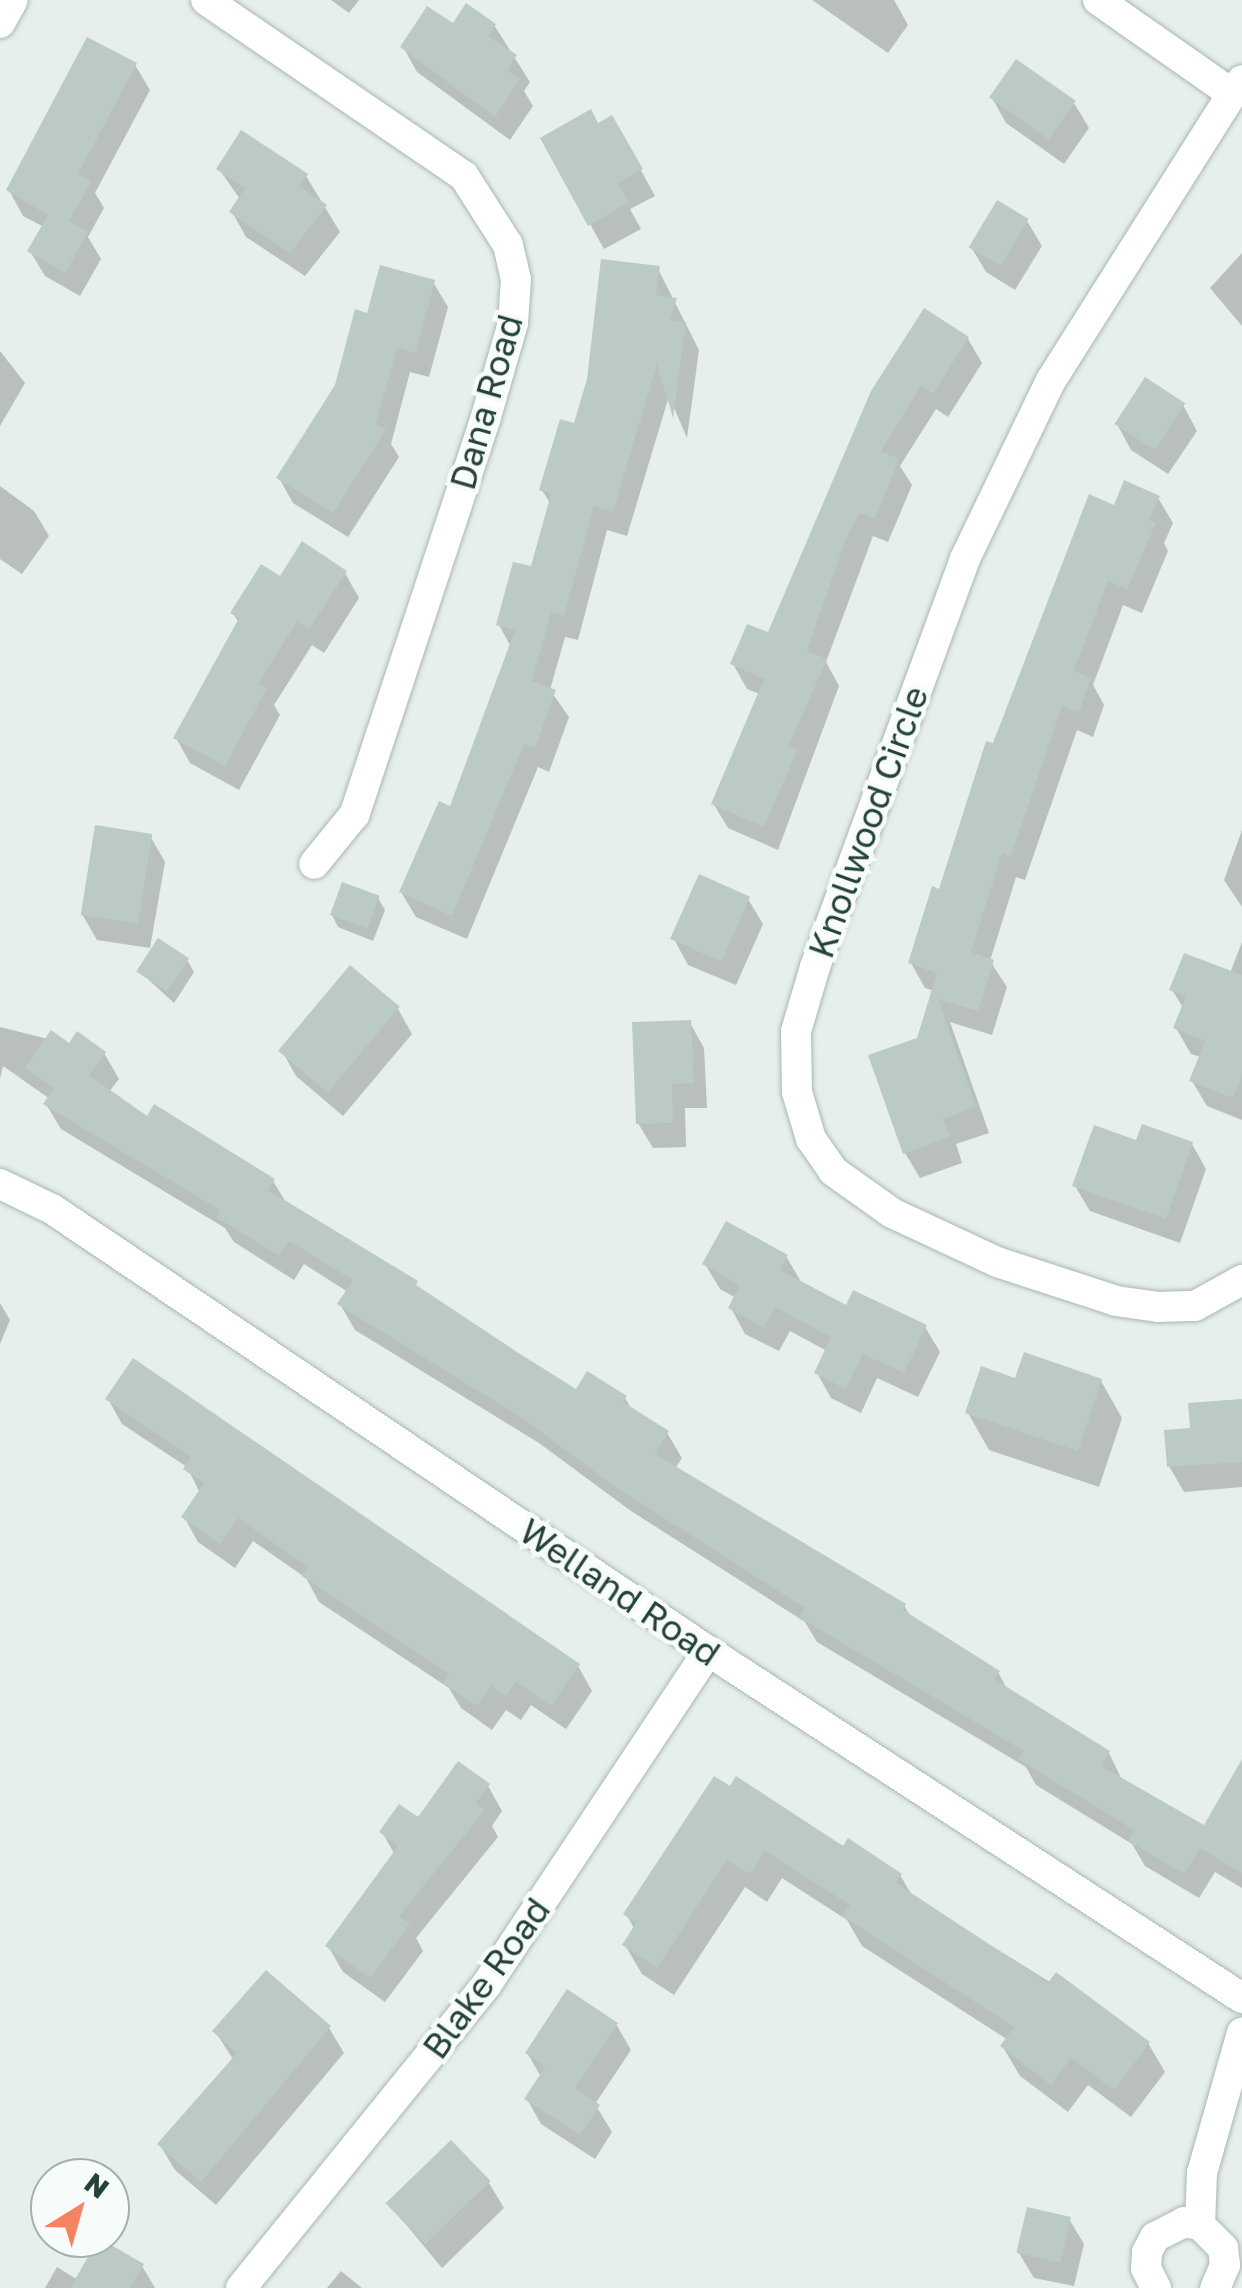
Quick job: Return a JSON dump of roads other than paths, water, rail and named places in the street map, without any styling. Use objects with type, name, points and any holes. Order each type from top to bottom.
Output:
[{"type":"street","points":[[0,23],[12,0]]},
{"type":"street","name":"Dana Road","points":[[206,0],[464,176],[502,232],[516,279],[513,323],[485,420],[354,815],[314,864]]},
{"type":"street","points":[[1098,0],[1237,87]]},
{"type":"street","name":"Knollwood Circle","points":[[1237,87],[1052,380],[965,560],[815,967],[796,1031],[796,1092],[810,1138],[833,1170],[892,1213],[997,1262],[1116,1301],[1158,1306],[1195,1306],[1242,1280]]},
{"type":"street","name":"Welland Road","points":[[0,1184],[52,1209],[708,1651],[1242,1998]]},
{"type":"street","name":"Blake Road","points":[[240,2288],[487,1984],[708,1651]]},
{"type":"street","points":[[1200,2225],[1202,2174],[1242,2033]]},
{"type":"street","points":[[1156,2288],[1146,2268],[1155,2237],[1168,2226],[1200,2225],[1223,2248],[1225,2265],[1215,2288]]}]
